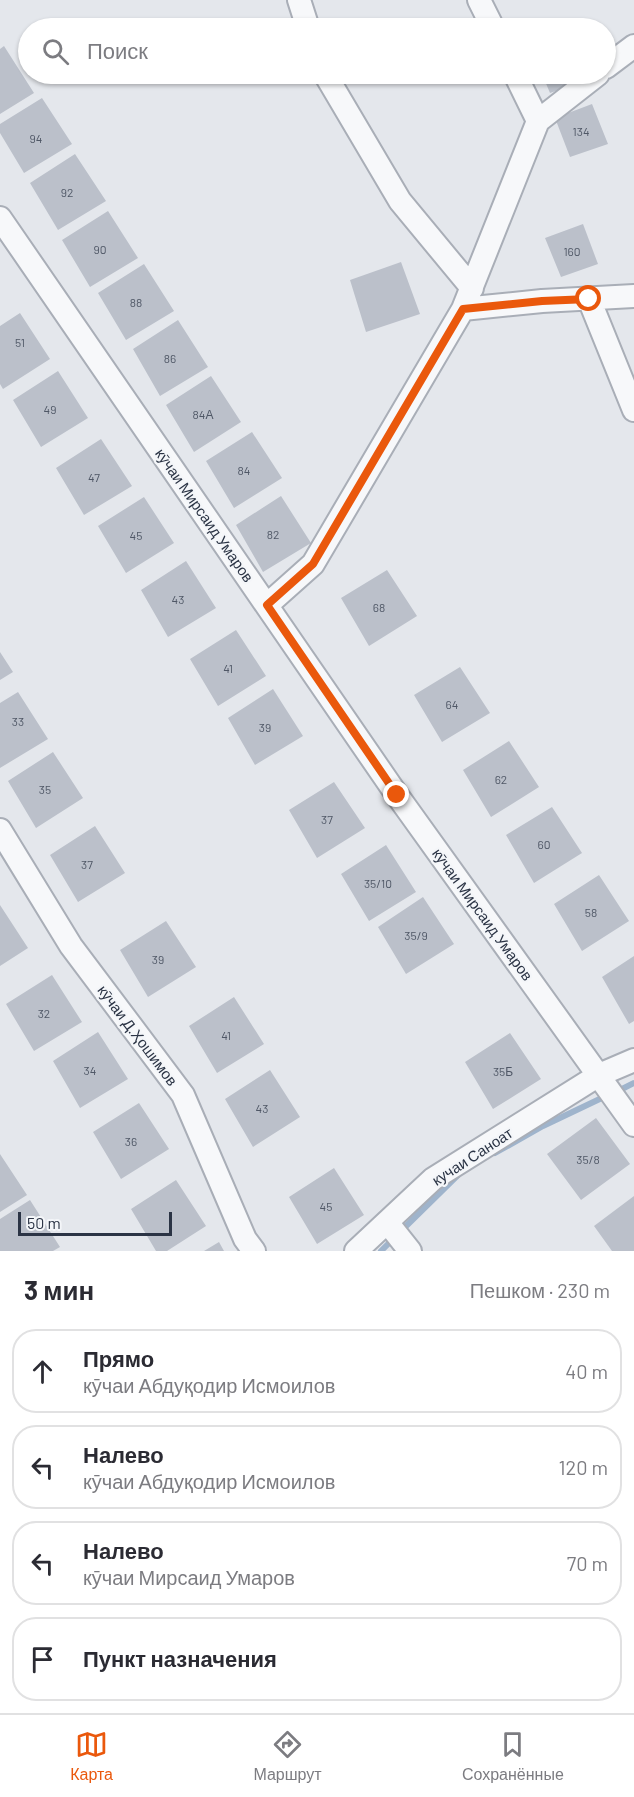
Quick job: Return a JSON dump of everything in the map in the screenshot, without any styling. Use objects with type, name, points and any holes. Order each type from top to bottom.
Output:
[{"type":"street","points":[[299,0],[305,18]]},
{"type":"street","points":[[479,0],[488,18]]},
{"type":"street","points":[[616,60],[634,46]]},
{"type":"street","points":[[332,84],[400,201],[471,288]]},
{"type":"street","points":[[520,84],[538,121]]},
{"type":"street","points":[[267,605],[313,564],[463,309],[538,121],[584,84]]},
{"type":"street","name":"кӯчаи Мирсаид Умаров","points":[[0,218],[397,795],[634,1125]]},
{"type":"street","points":[[463,309],[542,301],[634,296]]},
{"type":"street","points":[[589,299],[634,410]]},
{"type":"street","name":"кӯчаи Д.Ҳошимов","points":[[0,830],[71,946],[183,1095],[246,1239],[254,1251]]},
{"type":"street","name":"кучаи Саноат","points":[[356,1251],[398,1236],[433,1179],[608,1087],[634,1059]]},
{"type":"building","points":[[4,46],[18,68],[18,84],[28,84],[34,93],[0,114],[0,49]]},
{"type":"building","points":[[546,84],[576,84],[550,93]]},
{"type":"building","points":[[42,98],[72,144],[24,173],[0,133],[0,124]]},
{"type":"building","points":[[592,104],[608,144],[570,157],[555,118]]},
{"type":"building","points":[[75,154],[106,201],[58,230],[30,183]]},
{"type":"building","points":[[108,211],[138,258],[90,287],[62,240]]},
{"type":"building","points":[[583,224],[598,264],[561,277],[545,238]]},
{"type":"building","points":[[401,262],[420,314],[366,332],[350,280]]},
{"type":"building","points":[[144,264],[174,311],[126,340],[98,293]]},
{"type":"building","points":[[20,313],[50,359],[3,389],[0,384],[0,326]]},
{"type":"building","points":[[178,320],[208,367],[160,396],[133,349]]},
{"type":"building","points":[[58,371],[88,418],[41,447],[13,400]]},
{"type":"building","points":[[211,376],[241,422],[194,452],[166,405]]},
{"type":"building","points":[[252,432],[282,478],[234,508],[206,461]]},
{"type":"building","points":[[101,439],[132,486],[84,515],[56,468]]},
{"type":"building","points":[[281,496],[311,543],[263,572],[236,525]]},
{"type":"building","points":[[144,497],[174,543],[126,573],[98,526]]},
{"type":"building","points":[[186,561],[216,608],[168,637],[141,590]]},
{"type":"building","points":[[387,570],[417,616],[369,646],[341,598]]},
{"type":"building","points":[[236,630],[266,676],[218,706],[190,659]]},
{"type":"building","points":[[0,652],[13,672],[0,680]]},
{"type":"building","points":[[460,667],[490,713],[442,742],[414,695]]},
{"type":"building","points":[[273,689],[303,736],[255,765],[228,718]]},
{"type":"building","points":[[18,692],[48,739],[0,768],[0,703]]},
{"type":"building","points":[[509,741],[539,787],[491,817],[463,770]]},
{"type":"building","points":[[53,752],[83,798],[36,828],[8,781]]},
{"type":"building","points":[[334,782],[365,828],[317,858],[289,810]]},
{"type":"building","points":[[552,807],[582,853],[534,883],[506,835]]},
{"type":"building","points":[[95,826],[125,873],[78,902],[50,855]]},
{"type":"building","points":[[386,845],[416,892],[369,921],[341,874]]},
{"type":"building","points":[[599,875],[629,921],[582,951],[554,904]]},
{"type":"building","points":[[423,897],[454,944],[406,974],[378,927]]},
{"type":"building","points":[[0,905],[28,948],[0,966]]},
{"type":"building","points":[[166,921],[196,967],[148,997],[120,950]]},
{"type":"building","points":[[634,956],[634,1021],[629,1024],[602,977]]},
{"type":"building","points":[[52,975],[82,1022],[34,1051],[6,1004]]},
{"type":"building","points":[[234,997],[264,1044],[217,1073],[189,1026]]},
{"type":"building","points":[[98,1032],[128,1079],[80,1108],[53,1061]]},
{"type":"building","points":[[510,1033],[541,1079],[493,1109],[465,1062]]},
{"type":"building","points":[[270,1070],[300,1117],[253,1147],[225,1099]]},
{"type":"building","points":[[139,1103],[169,1149],[121,1179],[93,1132]]},
{"type":"building","points":[[596,1118],[630,1164],[581,1200],[547,1154]]},
{"type":"building","points":[[0,1154],[27,1195],[0,1212]]},
{"type":"building","points":[[334,1168],[364,1215],[317,1244],[289,1197]]},
{"type":"building","points":[[176,1180],[206,1226],[167,1251],[156,1251],[131,1209]]},
{"type":"building","points":[[634,1196],[634,1251],[612,1251],[594,1226]]},
{"type":"building","points":[[30,1200],[60,1247],[53,1251],[0,1251],[0,1219]]},
{"type":"building","points":[[219,1242],[224,1251],[204,1251]]},
{"type":"waterway","points":[[616,1092],[634,1083]]},
{"type":"waterway","points":[[495,1153],[543,1126],[606,1096]]},
{"type":"waterway","points":[[401,1231],[458,1175]]},
{"type":"waterway","points":[[381,1251],[394,1238]]},
{"type":"route","points":[[397,795],[267,605],[313,564],[463,309],[589,299]]}]
